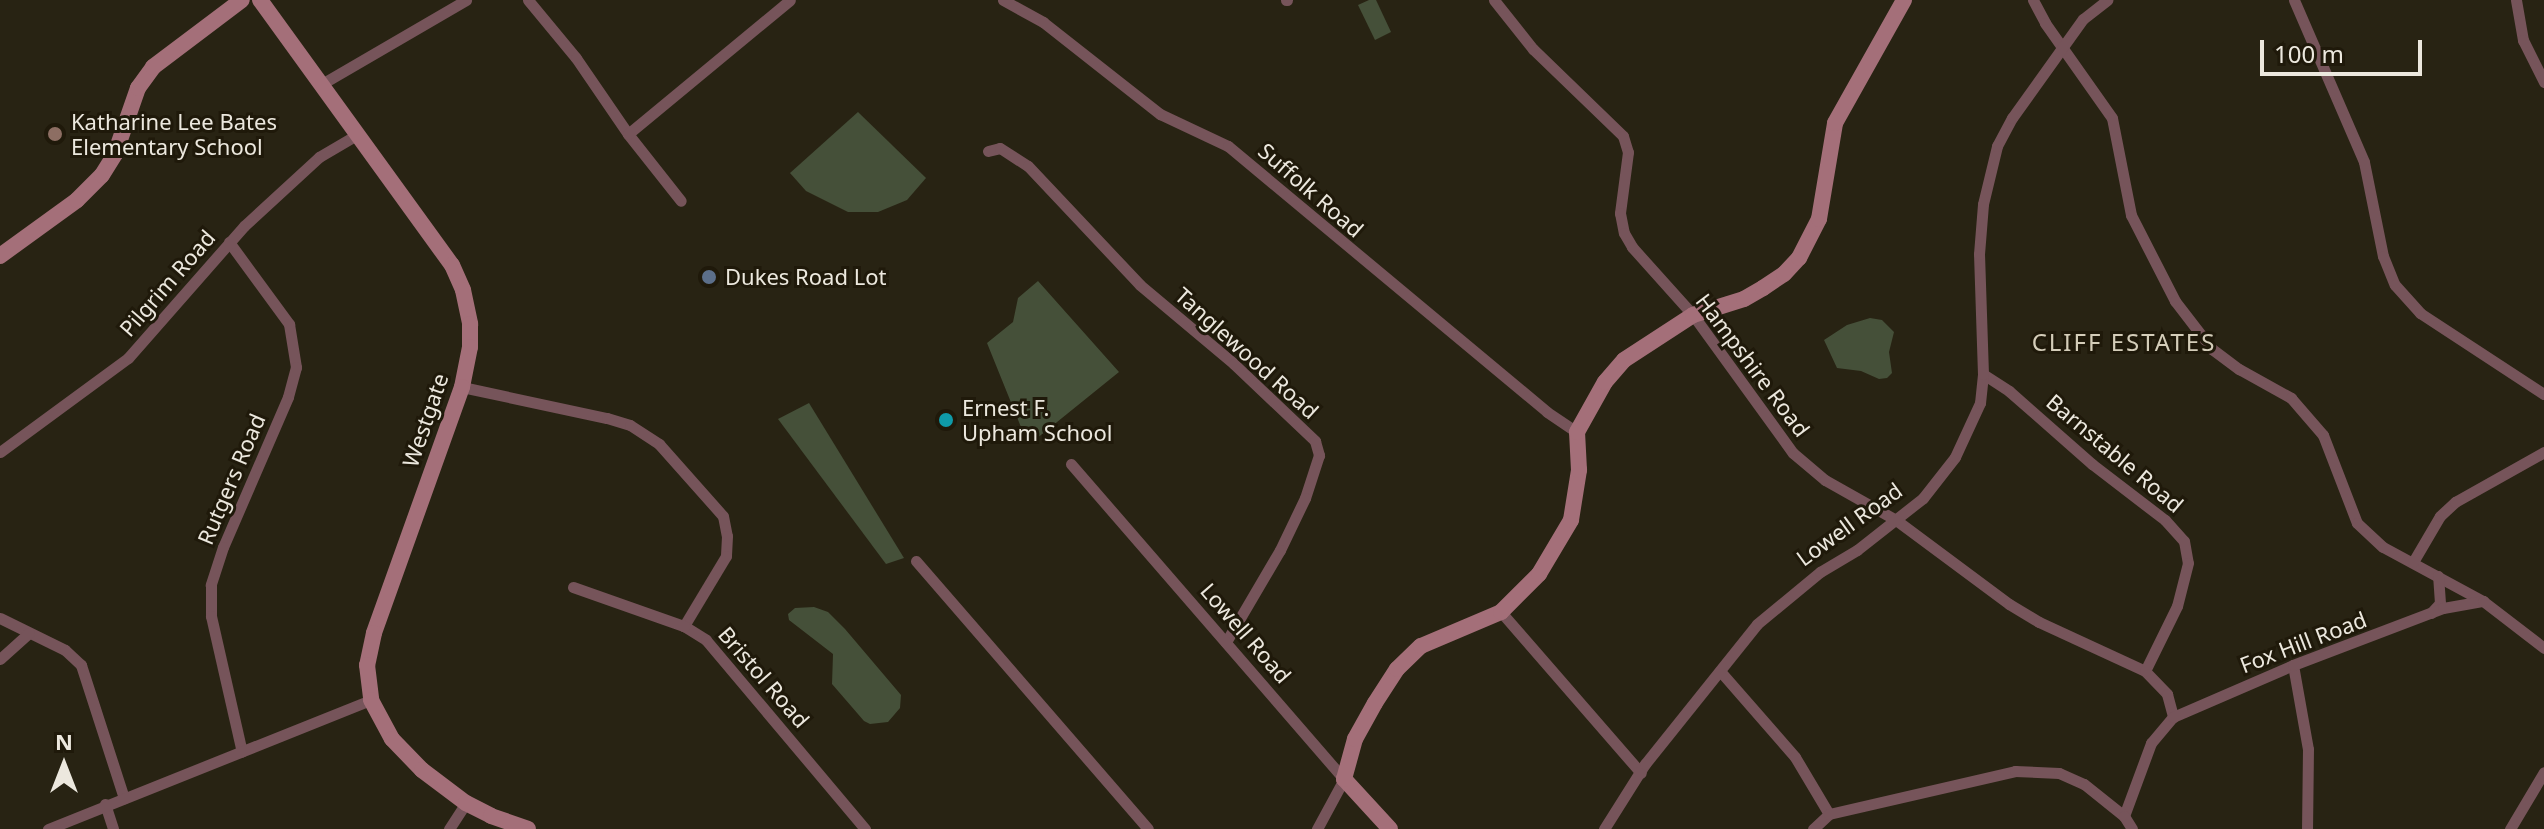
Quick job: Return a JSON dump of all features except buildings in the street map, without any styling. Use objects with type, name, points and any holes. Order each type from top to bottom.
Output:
[{"type":"street","points":[[0,256],[77,200],[102,175],[117,149],[138,88],[153,67],[242,0]]},
{"type":"street","name":"Westgate","points":[[260,0],[452,265],[463,290],[470,347],[462,387],[374,633],[367,665],[371,700],[392,739],[422,770],[466,803],[528,829]]},
{"type":"street","points":[[320,85],[466,0]]},
{"type":"street","points":[[528,0],[576,58],[628,134],[681,201]]},
{"type":"street","points":[[628,134],[790,0]]},
{"type":"street","name":"Suffolk Road","points":[[1003,0],[1043,22],[1160,114],[1228,146],[1547,412],[1577,432]]},
{"type":"street","name":"Hampshire Road","points":[[1494,0],[1533,49],[1623,136],[1628,152],[1620,213],[1624,233],[1632,247],[1693,315],[1793,453],[1825,480],[1896,520],[2019,610],[2145,671],[2167,694],[2173,717]]},
{"type":"street","points":[[1317,829],[1344,779],[1355,739],[1397,669],[1421,646],[1501,612],[1539,574],[1571,520],[1579,470],[1577,432],[1605,382],[1624,360],[1693,315],[1744,299],[1784,274],[1799,258],[1819,219],[1829,147],[1837,119],[1904,0]]},
{"type":"street","points":[[2033,0],[2045,23],[2112,118],[2131,215],[2175,301],[2212,349],[2291,398],[2323,435],[2357,523],[2383,547],[2483,601],[2544,648]]},
{"type":"street","name":"Lowell Road","points":[[1604,829],[1641,773],[1741,642],[1779,604],[1923,498],[1955,457],[1980,403],[1983,374],[1977,290],[1983,204],[1997,146],[2012,118],[2083,19],[2107,0]]},
{"type":"street","points":[[2294,0],[2364,162],[2383,256],[2395,285],[2420,313],[2544,394]]},
{"type":"street","points":[[2516,0],[2523,40],[2544,82]]},
{"type":"street","name":"Pilgrim Road","points":[[0,452],[128,358],[162,324],[229,242],[319,157],[358,134]]},
{"type":"street","name":"Tanglewood Road","points":[[988,151],[1000,148],[1028,166],[1140,285],[1234,364],[1315,441],[1319,455],[1305,498],[1280,550],[1226,642]]},
{"type":"street","name":"Rutgers Road","points":[[229,242],[289,324],[296,367],[288,397],[223,547],[211,585],[211,616],[242,752]]},
{"type":"street","name":"Barnstable Road","points":[[1983,374],[2009,391],[2092,464],[2165,520],[2184,541],[2188,563],[2177,606],[2145,671]]},
{"type":"street","name":"Bristol Road","points":[[462,387],[607,418],[630,425],[659,444],[723,516],[727,536],[726,556],[684,626],[706,640],[865,829]]},
{"type":"street","points":[[2413,562],[2440,516],[2455,502],[2544,452]]},
{"type":"street","name":"Lowell Road","points":[[1071,464],[1390,829]]},
{"type":"street","points":[[916,561],[1148,829]]},
{"type":"street","points":[[2431,613],[2440,603],[2438,576]]},
{"type":"street","points":[[573,587],[684,626]]},
{"type":"street","name":"Fox Hill Road","points":[[2124,816],[2151,743],[2173,717],[2293,665],[2431,613],[2483,601]]},
{"type":"street","points":[[1501,612],[1641,773]]},
{"type":"street","points":[[0,618],[65,650],[84,669],[124,798]]},
{"type":"street","points":[[0,659],[29,633]]},
{"type":"street","points":[[2293,665],[2308,749],[2307,829]]},
{"type":"street","points":[[1720,671],[1795,757],[1829,814]]},
{"type":"street","points":[[48,829],[371,700]]},
{"type":"street","points":[[1813,829],[1829,814],[2015,771],[2059,773],[2084,784],[2124,816],[2132,829]]},
{"type":"street","points":[[2510,829],[2544,772]]},
{"type":"street","points":[[449,829],[466,803]]},
{"type":"street","points":[[105,804],[113,829]]},
{"type":"green space","points":[[1376,0],[1391,32],[1375,40],[1358,5]]},
{"type":"green space","points":[[858,112],[926,178],[907,200],[878,212],[848,212],[806,191],[790,173]]},
{"type":"green space","points":[[1038,281],[1119,372],[1036,439],[1025,437],[987,343],[1013,322],[1018,298]]},
{"type":"green space","points":[[1870,318],[1882,320],[1894,332],[1889,352],[1892,373],[1887,378],[1879,379],[1861,371],[1837,368],[1824,340],[1847,325]]},
{"type":"green space","points":[[809,403],[904,558],[886,564],[778,419]]},
{"type":"green space","points":[[814,607],[828,612],[845,629],[901,695],[900,708],[888,722],[870,724],[864,721],[832,684],[833,654],[789,620],[788,614],[795,608]]},
{"type":"place","name":"Katharine Lee Bates Elementary School","points":[[55,134]]},
{"type":"place","name":"Dukes Road Lot","points":[[709,277]]},
{"type":"place","name":"Ernest F. Upham School","points":[[946,420]]},
{"type":"district","name":"CLIFF ESTATES","points":[[2124,342]]}]
